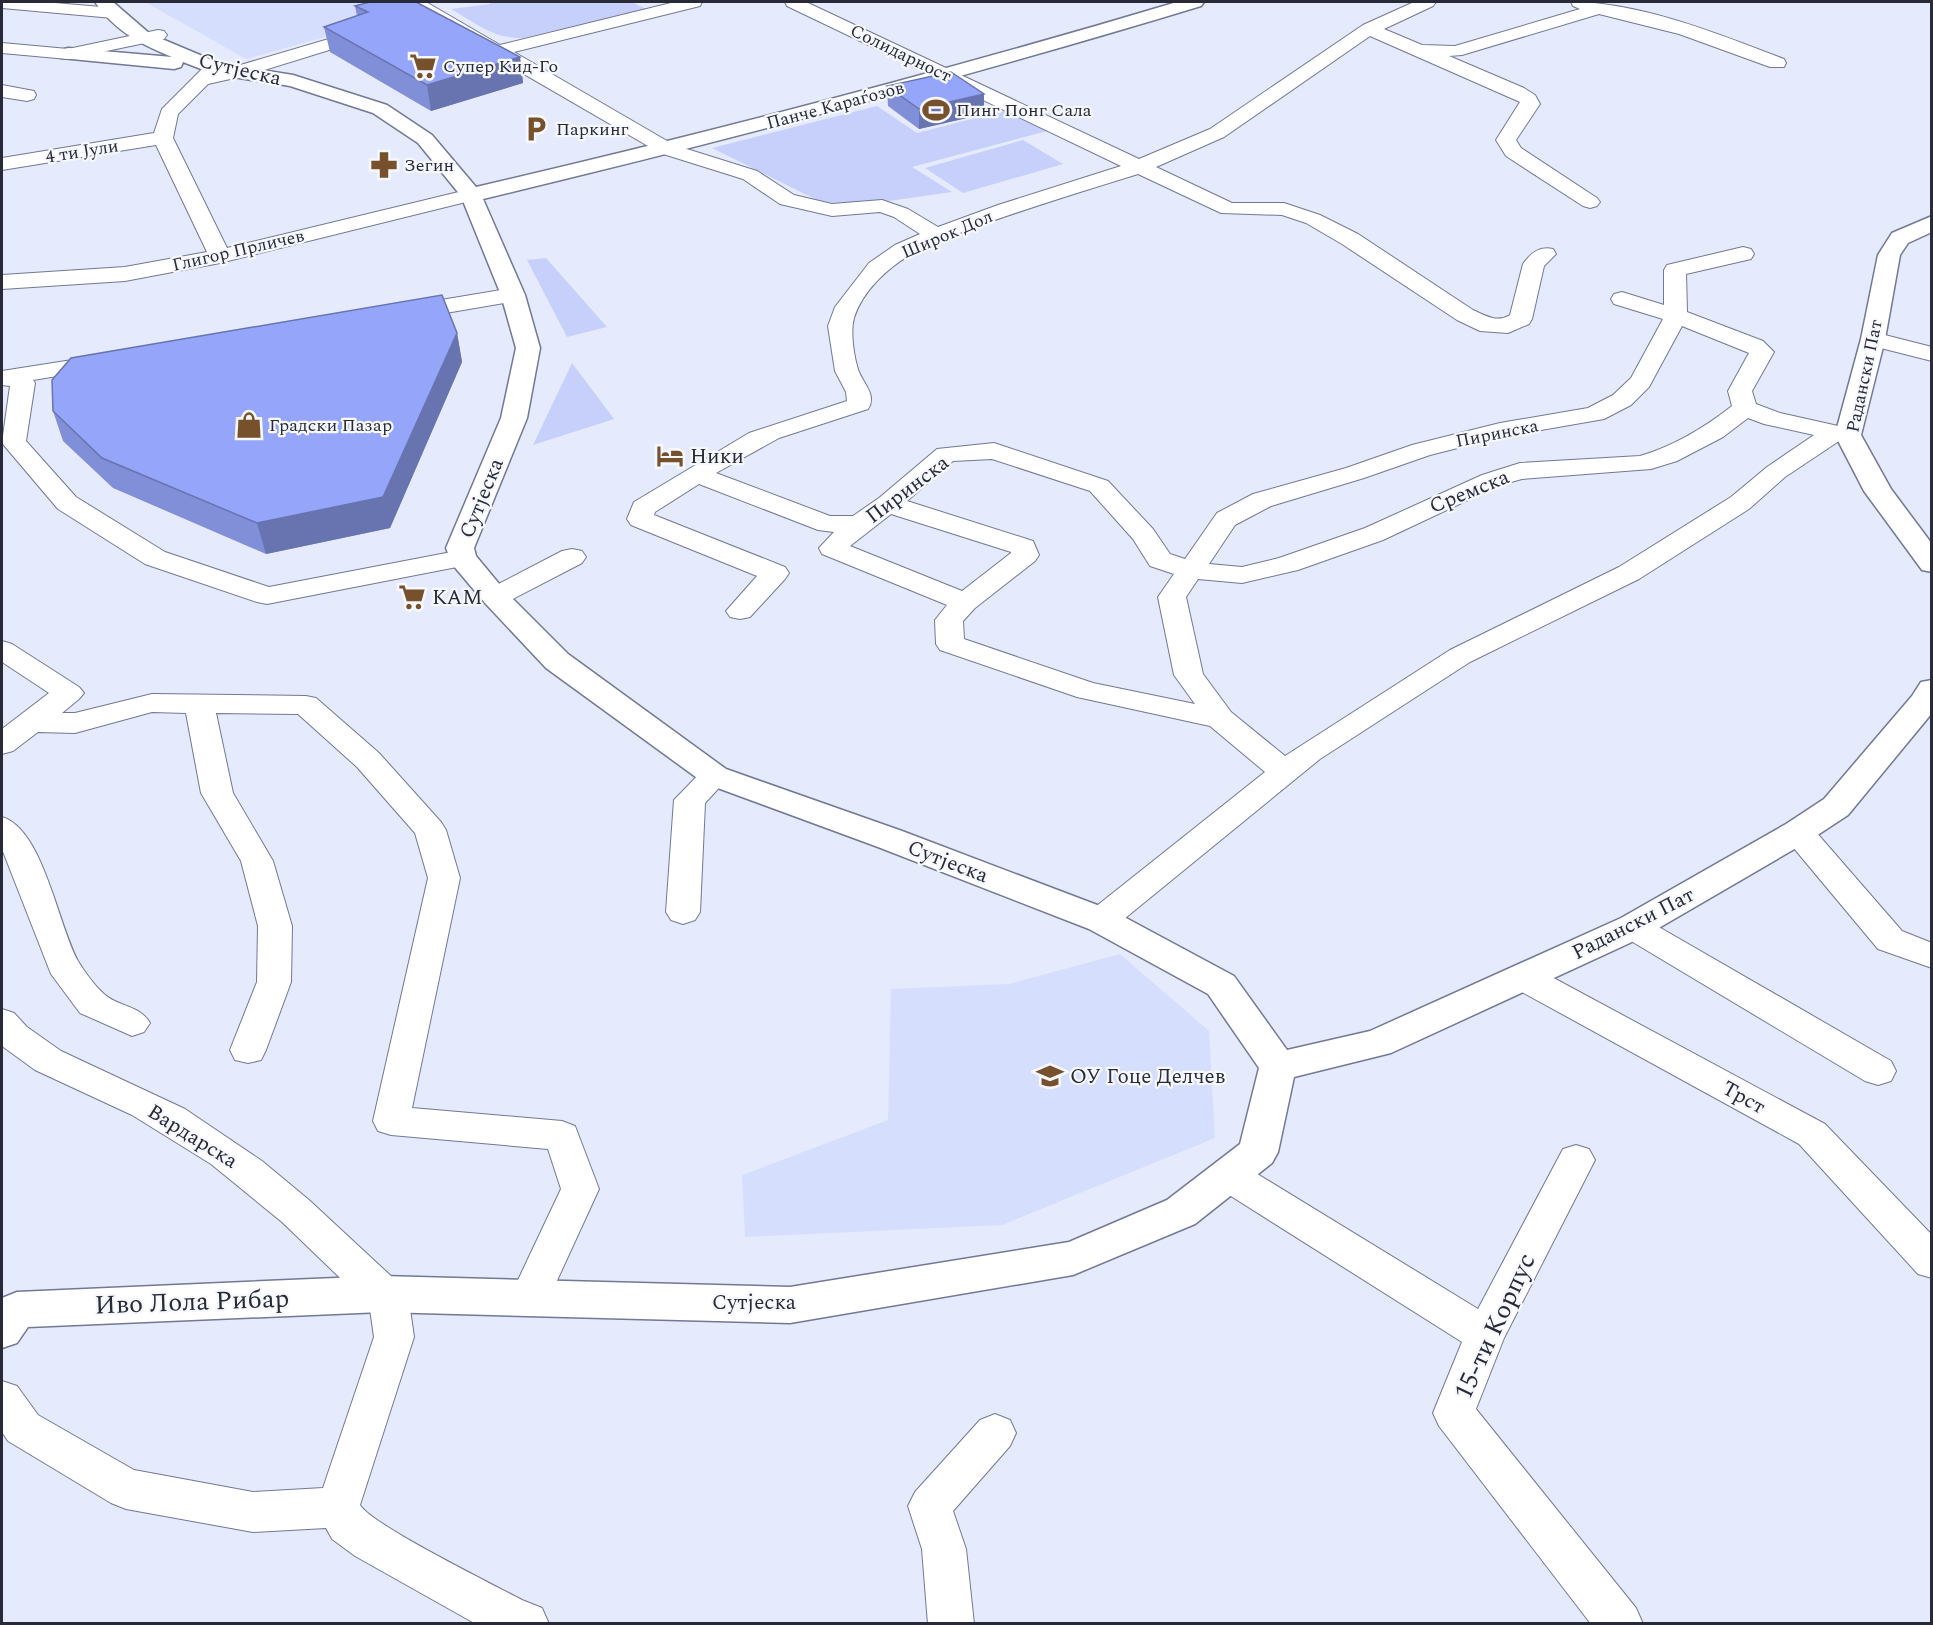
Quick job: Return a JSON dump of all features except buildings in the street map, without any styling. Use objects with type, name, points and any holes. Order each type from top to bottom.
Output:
[{"type":"street","points":[[414,2],[667,149],[750,175],[787,200],[832,210],[882,206],[901,213],[936,235]]},
{"type":"street","points":[[497,51],[694,2]]},
{"type":"street","name":"Солидарност","points":[[794,2],[1228,209],[1284,209],[1313,219],[1350,239],[1465,315],[1488,326],[1508,326],[1521,319],[1534,264],[1545,254]]},
{"type":"street","name":"Панче Караѓозов","points":[[471,195],[667,149],[947,76],[1195,2]]},
{"type":"street","name":"Широк Дол","points":[[740,611],[775,573],[640,519],[642,508],[758,438],[781,428],[843,412],[859,404],[858,392],[847,371],[841,347],[840,326],[846,307],[877,268],[903,250],[936,235],[1005,209],[1138,167],[1217,133],[1369,29],[1427,2]]},
{"type":"street","points":[[2,3],[112,5]]},
{"type":"street","points":[[1412,48],[1456,51],[1592,11],[1585,4]]},
{"type":"street","points":[[1585,4],[1637,15],[1693,31],[1777,63]]},
{"type":"street","name":"Сутјеска","points":[[112,5],[147,34],[219,73],[293,81],[380,109],[408,125],[425,139],[471,195],[513,295],[528,348],[514,418],[460,548],[462,558],[495,597],[557,661],[715,776],[890,839],[1101,920],[1221,985],[1278,1066],[1258,1152],[1181,1212],[1073,1258],[790,1305],[382,1294]]},
{"type":"street","points":[[1369,29],[1517,92],[1528,99],[1530,104],[1506,140],[1507,145],[1513,152],[1590,201]]},
{"type":"street","points":[[68,54],[147,34]]},
{"type":"street","points":[[46,52],[147,34],[219,73]]},
{"type":"street","points":[[220,256],[163,138],[169,113],[219,73],[350,38]]},
{"type":"street","points":[[2,48],[136,58],[219,73]]},
{"type":"street","points":[[2,91],[27,95]]},
{"type":"street","name":"4 ти Јули","points":[[11,163],[163,138]]},
{"type":"street","points":[[2,149],[11,163]]},
{"type":"street","name":"Глигор Прличев","points":[[2,282],[125,274],[220,256],[471,195]]},
{"type":"street","name":"Радански Пат","points":[[1932,223],[1900,238],[1889,255],[1873,339],[1841,435],[1878,491],[1932,564]]},
{"type":"street","name":"Пиринска","points":[[1285,772],[1220,719],[1189,675],[1172,597],[1226,519],[1263,500],[1355,473],[1420,450],[1500,430],[1595,414],[1622,400],[1641,382],[1676,316],[1675,270],[1743,254]]},
{"type":"street","points":[[380,317],[513,295]]},
{"type":"street","points":[[1622,299],[1676,316],[1755,346],[1762,352],[1740,391],[1745,408],[1773,419],[1841,435]]},
{"type":"street","points":[[1873,339],[1932,354]]},
{"type":"street","points":[[7,378],[125,358]]},
{"type":"street","points":[[7,378],[23,383],[13,442],[67,503],[155,558],[267,596],[462,558]]},
{"type":"street","name":"Сремска","points":[[1191,570],[1242,575],[1288,564],[1374,534],[1491,480],[1520,471],[1642,464],[1668,456],[1714,432],[1745,408]]},
{"type":"street","points":[[1101,920],[1309,752],[1460,656],[1629,573],[1740,503],[1776,472],[1841,435]]},
{"type":"street","name":"Пиринска","points":[[698,475],[827,524],[859,524],[888,504],[946,454],[994,451],[1099,486],[1144,535],[1160,560],[1191,570]]},
{"type":"street","points":[[888,504],[1023,547],[1024,555],[965,602],[950,620],[950,644],[1087,691],[1220,719]]},
{"type":"street","points":[[859,524],[832,548],[965,602]]},
{"type":"street","points":[[495,597],[572,557]]},
{"type":"street","points":[[2,650],[69,693],[2,744]]},
{"type":"street","name":"Радански Пат","points":[[1278,1066],[1378,1043],[1633,927],[1798,832],[1836,807],[1923,703],[1932,689]]},
{"type":"street","points":[[31,722],[75,723],[152,703],[306,705],[368,760],[430,830],[444,878],[391,1121],[562,1136],[580,1189],[530,1297]]},
{"type":"street","points":[[199,703],[218,794],[257,861],[275,926],[274,982],[248,1050]]},
{"type":"street","points":[[683,912],[690,800],[715,776]]},
{"type":"street","points":[[2,828],[18,847],[63,965],[92,1004],[132,1023]]},
{"type":"street","points":[[1798,832],[1890,940],[1932,956]]},
{"type":"street","points":[[1633,927],[1878,1071]]},
{"type":"street","name":"Трст","points":[[1523,977],[1812,1134],[1932,1262]]},
{"type":"street","name":"Вардарска","points":[[6,1028],[56,1065],[146,1106],[211,1143],[296,1210],[382,1294]]},
{"type":"street","name":"15-ти Корпус","points":[[1576,1160],[1485,1335],[1454,1413],[1620,1623]]},
{"type":"street","points":[[1228,1175],[1485,1335]]},
{"type":"street","points":[[382,1294],[393,1314],[394,1337],[338,1508],[348,1525],[371,1541],[508,1617],[526,1623]]},
{"type":"street","name":"Иво Лола Рибар","points":[[7,1317],[382,1294]]},
{"type":"street","points":[[2,1399],[23,1428],[126,1489],[253,1512],[338,1508]]},
{"type":"street","points":[[951,1623],[944,1549],[930,1506],[995,1433]]},
{"type":"shaded area","points":[[145,2],[389,2],[404,15],[246,59]]},
{"type":"shaded area","points":[[490,2],[632,2],[646,9],[523,38],[512,38],[477,25],[451,9],[490,4]]},
{"type":"shaded area","points":[[877,106],[917,133],[1007,110],[1047,131],[912,167],[952,192],[853,206],[817,200],[712,148]]},
{"type":"shaded area","points":[[1023,140],[1063,164],[963,193],[925,168]]},
{"type":"shaded area","points":[[546,258],[607,327],[567,337],[527,260]]},
{"type":"shaded area","points":[[572,363],[614,419],[533,445]]},
{"type":"shaded area","name":"ОУ Гоце Делчев","points":[[1120,954],[1209,1031],[1215,1138],[1002,1225],[745,1237],[742,1175],[888,1120],[891,989],[1009,984]]},
{"type":"place","name":"Супер Кид-Го","points":[[423,66]]},
{"type":"place","name":"Пинг Понг Сала","points":[[936,110]]},
{"type":"place","name":"Паркинг","points":[[536,129]]},
{"type":"place","name":"Зегин","points":[[384,165]]},
{"type":"place","name":"Градски Пазар","points":[[249,425]]},
{"type":"place","name":"Ники","points":[[670,456]]},
{"type":"place","name":"КАМ","points":[[412,597]]},
{"type":"place","name":"ОУ Гоце Делчев","points":[[1050,1076]]}]
